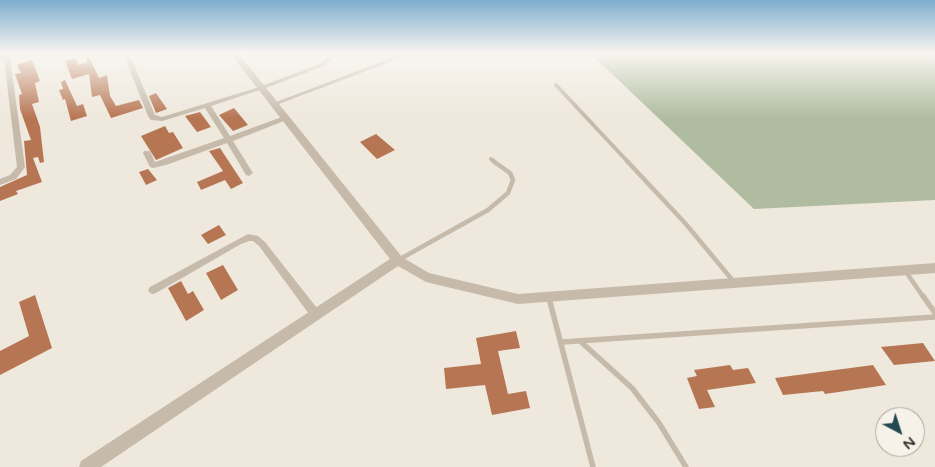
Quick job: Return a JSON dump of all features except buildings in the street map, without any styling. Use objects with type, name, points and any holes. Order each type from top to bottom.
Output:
[{"type":"street","points":[[0,182],[13,177],[21,167],[7,75]]},
{"type":"street","points":[[135,75],[154,118],[174,116],[296,75]]},
{"type":"street","points":[[251,75],[398,260],[426,277],[518,299],[734,282],[906,272],[935,268]]},
{"type":"street","points":[[274,104],[352,75]]},
{"type":"street","points":[[207,105],[249,173]]},
{"type":"street","points":[[147,153],[150,162],[153,165],[157,165],[229,141],[285,119]]},
{"type":"street","points":[[153,290],[238,242],[248,237],[256,238],[316,315]]},
{"type":"street","points":[[87,467],[398,260]]},
{"type":"lane","points":[[556,85],[685,223],[734,282]]},
{"type":"lane","points":[[398,260],[488,210],[508,192],[513,186],[510,173],[491,159]]},
{"type":"lane","points":[[906,272],[935,313]]},
{"type":"lane","points":[[549,296],[592,467]]},
{"type":"lane","points":[[562,342],[935,317]]},
{"type":"lane","points":[[580,341],[632,388],[659,423],[686,467]]},
{"type":"green space","points":[[613,75],[935,75],[935,200],[754,209]]}]
